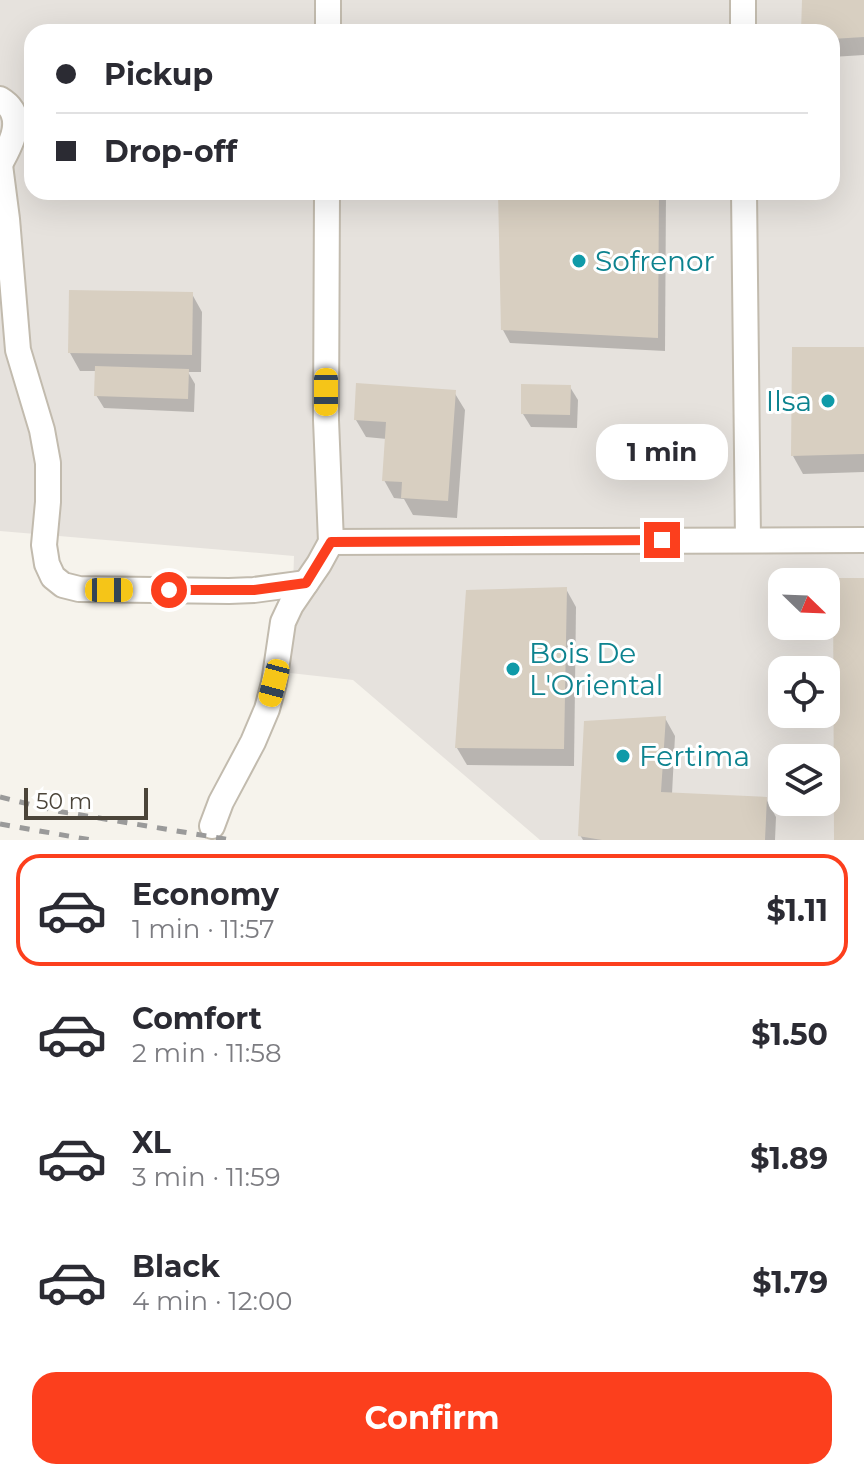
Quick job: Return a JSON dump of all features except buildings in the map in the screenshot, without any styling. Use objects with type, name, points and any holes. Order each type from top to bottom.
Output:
[{"type":"street","points":[[328,0],[328,24]]},
{"type":"street","points":[[743,0],[743,24]]},
{"type":"street","points":[[0,99],[10,107],[15,120],[15,134],[0,164],[18,350],[42,430],[48,463],[44,545],[53,577],[63,585],[79,589],[229,591],[306,583]]},
{"type":"street","points":[[212,826],[267,709],[283,622],[331,542],[326,420],[327,200]]},
{"type":"street","points":[[744,200],[748,540]]},
{"type":"street","points":[[331,542],[864,540]]},
{"type":"shaded area","points":[[0,0],[864,0],[864,840],[540,840],[353,680],[290,673],[294,556],[0,531]]},
{"type":"railway","points":[[0,797],[57,811],[231,840]]},
{"type":"railway","points":[[0,824],[91,840]]},
{"type":"place","name":"Sofrenor","points":[[579,261]]},
{"type":"place","name":"Ilsa","points":[[828,401]]},
{"type":"place","name":"Bois De L'Oriental","points":[[513,669]]},
{"type":"place","name":"Fertima","points":[[623,756]]},
{"type":"route","points":[[169,590],[254,590],[306,583],[331,542],[662,540]]}]
